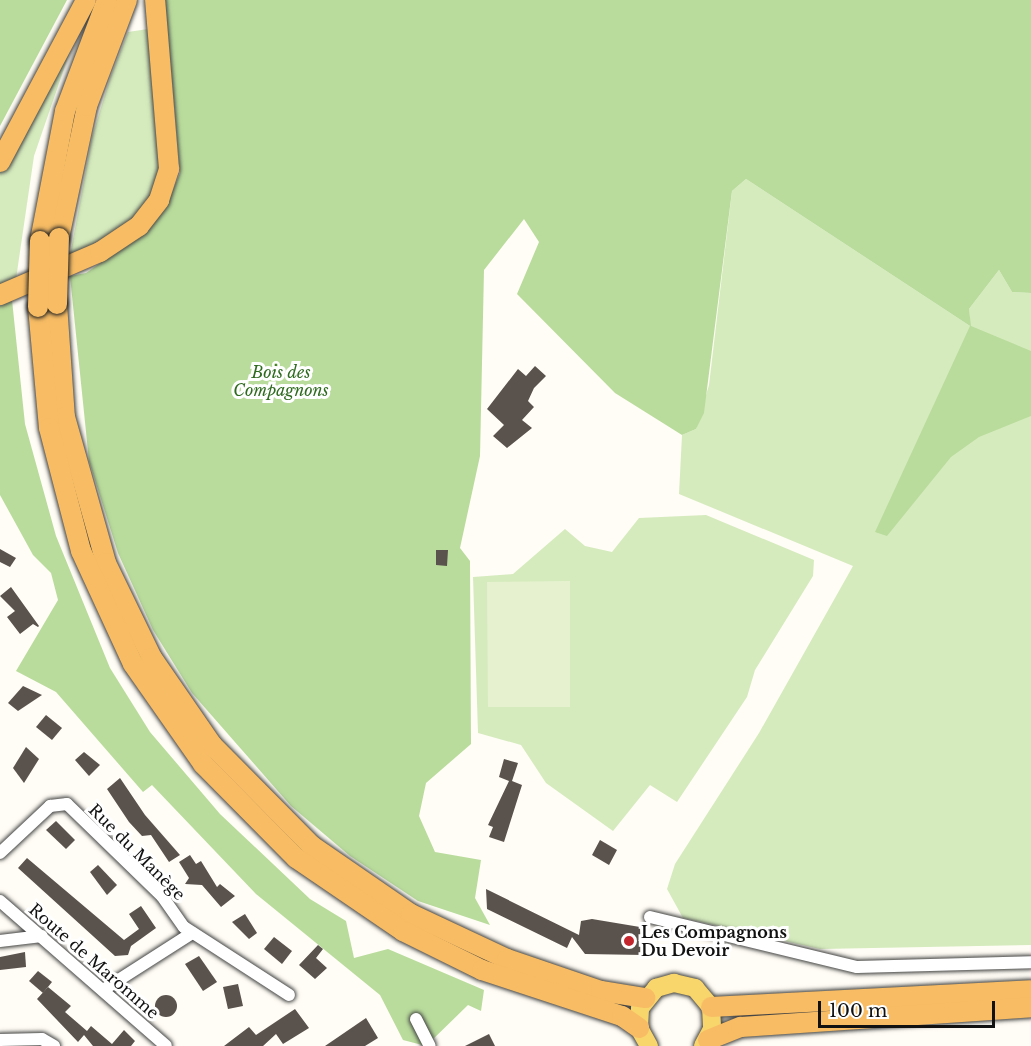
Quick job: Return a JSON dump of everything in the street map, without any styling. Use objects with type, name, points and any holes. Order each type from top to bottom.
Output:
[{"type":"highway","points":[[0,162],[86,0]]},
{"type":"highway","points":[[107,0],[65,111],[50,239],[49,428],[81,551],[133,664],[203,764],[296,858],[393,926],[482,970],[612,1012],[639,1028]]},
{"type":"highway","points":[[50,239],[87,106],[127,0]]},
{"type":"highway","points":[[0,296],[100,252],[139,226],[159,200],[169,169],[155,0]]},
{"type":"highway","points":[[48,306],[65,417],[106,563],[152,658],[212,745],[312,846],[411,914],[507,959],[602,991],[645,998]]},
{"type":"highway","points":[[711,1007],[1031,990]]},
{"type":"highway","points":[[705,1043],[741,1027],[1031,1007]]},
{"type":"main road","points":[[649,1046],[639,1028],[645,998],[665,984],[683,983],[704,996],[711,1007],[705,1043]]},
{"type":"street","name":"Rue du Manège","points":[[0,853],[50,806],[67,804],[192,933],[289,995]]},
{"type":"street","name":"Route de Maromme","points":[[0,901],[165,1046]]},
{"type":"street","points":[[650,917],[857,968],[1031,962]]},
{"type":"street","points":[[103,990],[192,933]]},
{"type":"street","points":[[0,941],[42,936]]},
{"type":"street","points":[[416,1019],[430,1046]]},
{"type":"street","points":[[0,1040],[42,1039],[54,1046]]},
{"type":"green space","points":[[0,0],[67,0],[0,126]]},
{"type":"green space","name":"Bois des Compagnons","points":[[165,0],[1031,0],[1031,293],[1012,292],[999,270],[969,309],[971,326],[1031,351],[1031,416],[979,437],[951,457],[887,536],[875,532],[970,326],[746,179],[732,191],[704,413],[696,429],[682,435],[615,393],[517,294],[539,242],[524,219],[484,270],[480,456],[460,548],[470,561],[471,744],[426,783],[419,816],[435,852],[481,860],[475,898],[490,925],[418,901],[350,856],[291,806],[192,693],[153,630],[118,553],[89,461],[70,276],[86,273],[145,232],[166,207],[180,173]]},
{"type":"green space","points":[[148,29],[162,154],[154,192],[132,224],[69,261],[92,137],[110,78],[128,32]]},
{"type":"green space","points":[[77,31],[34,156],[16,279],[0,286],[0,167]]},
{"type":"green space","points":[[746,179],[970,326],[969,309],[999,270],[1012,292],[1031,293],[1031,945],[820,949],[683,918],[667,889],[675,864],[759,733],[853,566],[679,494],[682,435],[696,429],[709,385],[732,191]]},
{"type":"green space","points":[[12,300],[25,424],[56,536],[110,668],[150,732],[220,814],[310,899],[346,921],[354,958],[388,949],[484,990],[481,1011],[468,1005],[426,1046],[403,1040],[380,995],[256,894],[152,785],[143,792],[56,692],[16,671],[58,600],[51,573],[33,555],[0,495],[0,306]]},
{"type":"green space","points":[[706,515],[814,560],[813,576],[755,670],[747,697],[677,802],[650,785],[613,831],[546,783],[521,745],[478,733],[473,577],[513,574],[565,529],[585,546],[612,552],[639,518]]},
{"type":"green space","points":[[570,581],[570,707],[488,707],[487,582]]},
{"type":"building","points":[[535,366],[546,376],[534,388],[528,401],[534,407],[522,420],[532,428],[507,448],[493,436],[504,425],[487,409],[518,369],[526,376]]},
{"type":"building","points":[[0,549],[16,558],[10,567],[0,562]]},
{"type":"building","points":[[436,550],[448,550],[447,566],[436,565]]},
{"type":"building","points":[[11,587],[38,627],[33,624],[20,634],[7,617],[15,611],[0,596]]},
{"type":"building","points":[[23,686],[42,695],[18,711],[8,703]]},
{"type":"building","points":[[46,715],[62,728],[52,740],[36,727]]},
{"type":"building","points":[[26,747],[39,759],[24,783],[13,768]]},
{"type":"building","points":[[84,752],[100,765],[89,776],[75,760]]},
{"type":"building","points":[[504,759],[518,763],[512,781],[522,785],[504,842],[489,837],[493,827],[488,825],[509,781],[499,777]]},
{"type":"building","points":[[120,778],[145,815],[180,855],[169,862],[151,835],[142,836],[129,822],[107,789]]},
{"type":"building","points":[[56,821],[75,840],[66,849],[46,830]]},
{"type":"building","points":[[600,840],[617,850],[609,865],[592,855]]},
{"type":"building","points":[[190,855],[196,864],[201,861],[217,887],[220,884],[235,896],[221,907],[202,885],[185,884],[189,878],[179,862]]},
{"type":"building","points":[[27,858],[124,940],[139,929],[129,914],[141,906],[156,928],[131,946],[128,955],[115,956],[18,868]]},
{"type":"building","points":[[98,865],[117,885],[107,895],[90,872]]},
{"type":"building","points":[[486,889],[579,935],[581,921],[592,919],[640,927],[644,955],[585,954],[572,937],[567,948],[487,909]]},
{"type":"building","points":[[245,914],[257,933],[249,939],[232,922]]},
{"type":"building","points":[[274,937],[292,951],[282,964],[264,949]]},
{"type":"building","points":[[318,945],[323,949],[316,958],[327,968],[315,979],[299,965]]},
{"type":"building","points":[[25,952],[26,967],[0,970],[0,957]]},
{"type":"building","points":[[199,956],[217,982],[203,991],[185,964]]},
{"type":"building","points":[[38,971],[52,982],[43,993],[29,981]]},
{"type":"building","points":[[238,984],[243,1006],[228,1009],[223,987]]},
{"type":"building","points":[[48,987],[71,1006],[65,1012],[87,1031],[91,1026],[112,1044],[124,1030],[135,1041],[131,1046],[93,1046],[84,1035],[78,1042],[37,999]]},
{"type":"building","points":[[162,995],[170,995],[177,1002],[177,1010],[170,1017],[162,1017],[155,1010],[155,1002]]},
{"type":"building","points":[[295,1009],[309,1028],[283,1044],[276,1034],[263,1046],[224,1046],[249,1027],[256,1035]]},
{"type":"building","points":[[366,1018],[378,1038],[365,1046],[325,1046]]},
{"type":"building","points":[[489,1034],[495,1046],[465,1046]]},
{"type":"place","name":"Les Compagnons Du Devoir","points":[[629,941]]}]
